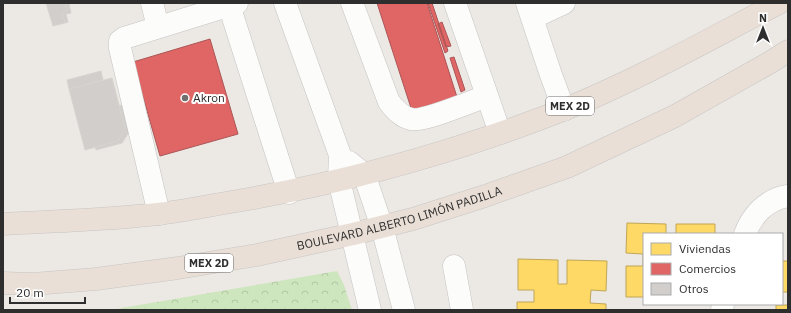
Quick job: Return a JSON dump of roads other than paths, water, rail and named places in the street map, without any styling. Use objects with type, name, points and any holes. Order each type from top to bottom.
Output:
[{"type":"highway","name":"MEX 2D","points":[[3,224],[159,214],[289,192],[364,174],[464,145],[564,110],[658,67],[772,7]]},
{"type":"highway","name":"BOULEVARD ALBERTO LIMÓN PADILLA","points":[[3,283],[33,284],[96,279],[178,268],[257,255],[382,227],[485,196],[567,167],[675,116],[769,64],[788,51]]},
{"type":"street","points":[[152,3],[158,27]]},
{"type":"street","points":[[285,3],[340,155],[339,180],[370,310]]},
{"type":"street","points":[[352,3],[389,102],[397,112],[411,119],[424,118],[487,96]]},
{"type":"street","points":[[455,3],[500,133]]},
{"type":"street","points":[[564,3],[530,11],[564,110]]},
{"type":"street","points":[[159,214],[120,48],[120,42],[124,38],[233,4],[289,192]]},
{"type":"street","points":[[340,155],[364,174],[382,227],[404,310]]},
{"type":"street","points":[[745,233],[748,226],[759,210],[770,201],[779,197],[788,196]]},
{"type":"street","points":[[454,266],[462,310]]},
{"type":"place","name":"Akron","points":[[185,98]]}]
